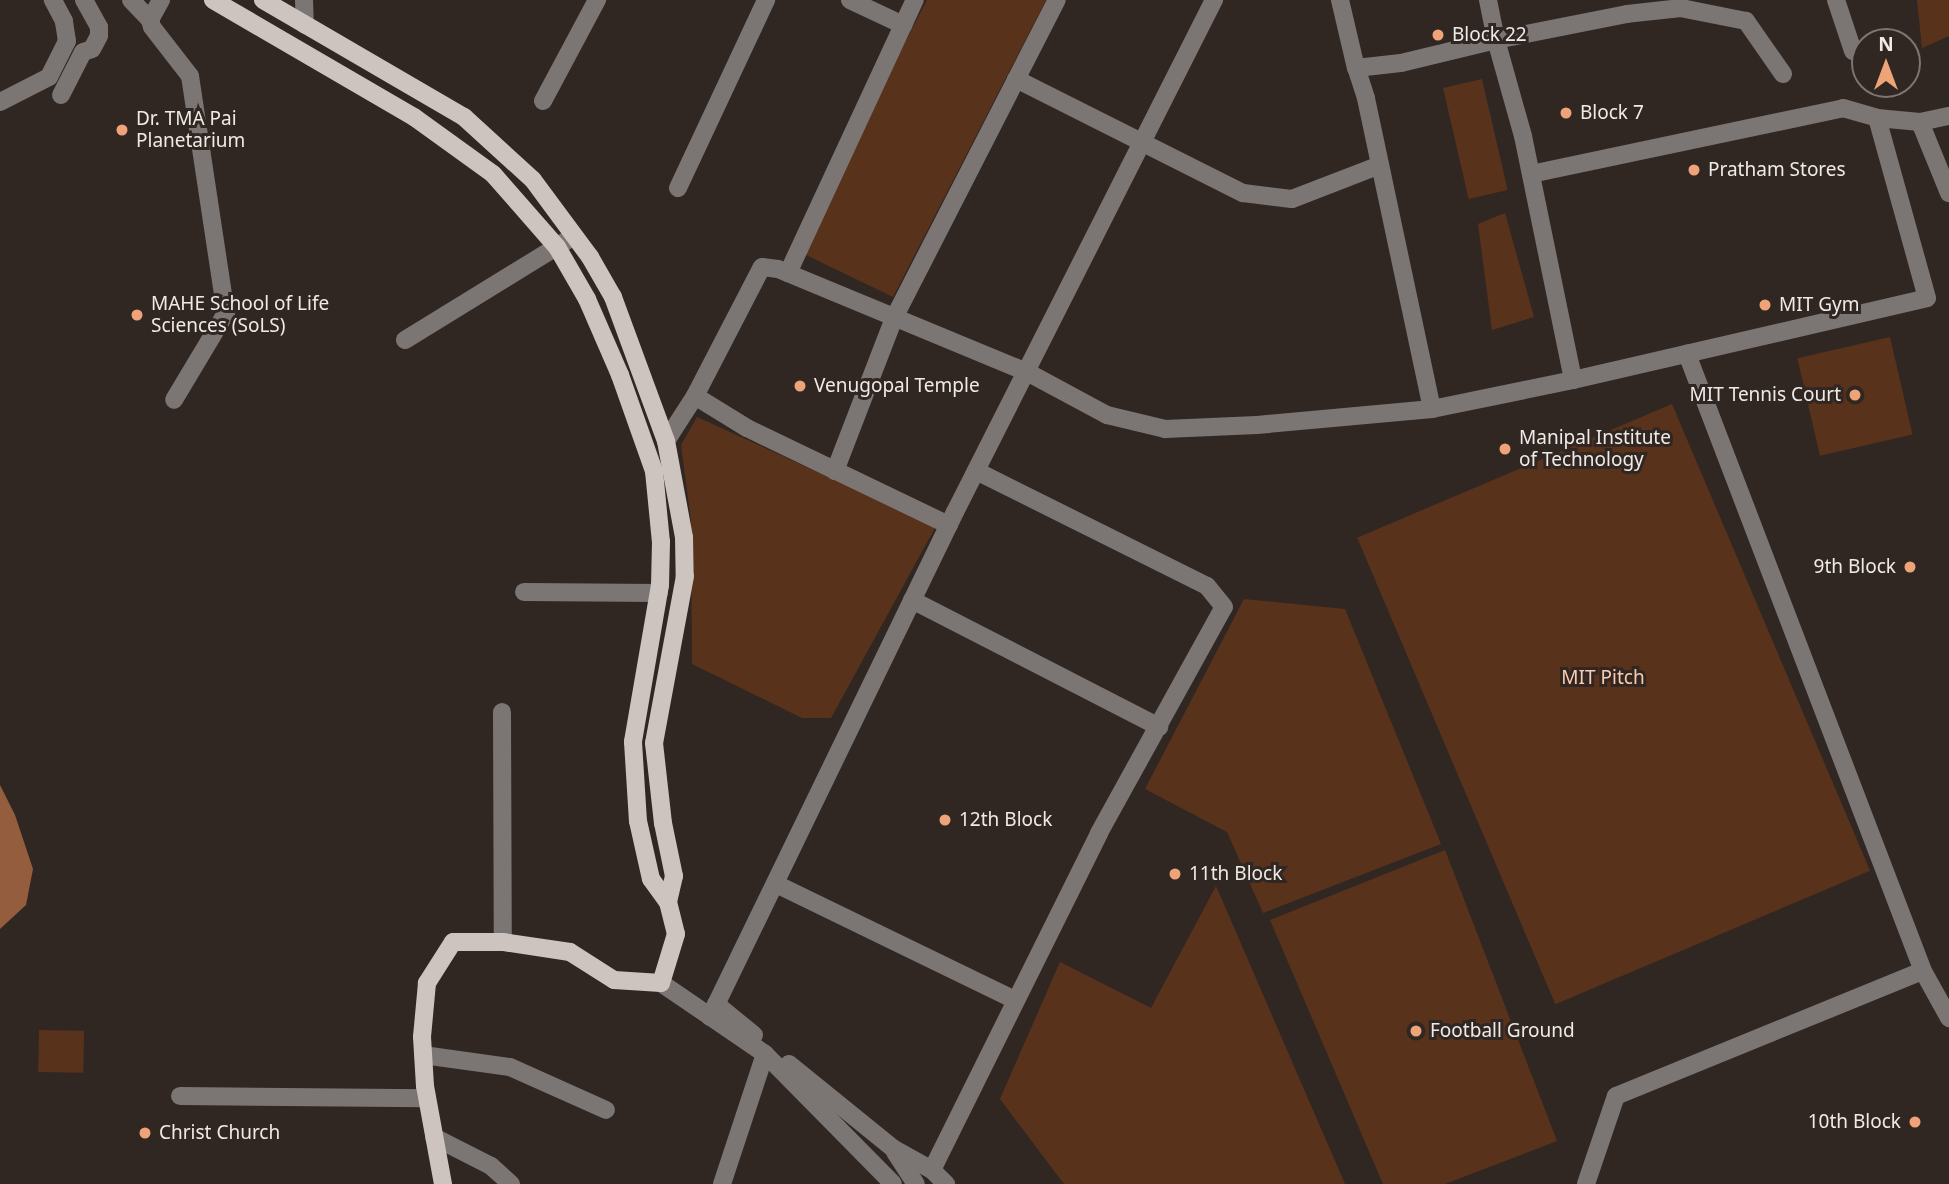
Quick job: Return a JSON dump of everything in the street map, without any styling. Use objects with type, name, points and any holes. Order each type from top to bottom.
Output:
[{"type":"main road","points":[[213,0],[436,133],[493,174],[557,247],[587,299],[620,374],[654,471],[661,542],[659,593],[633,742],[638,821],[651,879],[668,902],[676,934],[661,983],[614,981],[570,952],[503,942],[453,942],[427,983],[423,1055],[427,1098],[443,1184]]},
{"type":"main road","points":[[263,0],[464,117],[533,180],[574,236],[613,297],[666,441],[684,537],[685,576],[654,743],[663,823],[674,876],[668,902]]},
{"type":"street","points":[[0,102],[49,77],[67,41],[64,21],[53,0]]},
{"type":"street","points":[[61,95],[83,52],[92,50],[99,36],[99,27],[84,0]]},
{"type":"street","points":[[131,0],[150,20],[152,27],[190,76],[226,313],[174,400]]},
{"type":"street","points":[[150,20],[161,0]]},
{"type":"street","points":[[304,0],[305,25]]},
{"type":"street","points":[[543,101],[597,0]]},
{"type":"street","points":[[678,188],[766,0]]},
{"type":"street","points":[[850,0],[903,25]]},
{"type":"street","points":[[788,273],[915,0]]},
{"type":"street","points":[[835,471],[894,318],[1057,0]]},
{"type":"street","points":[[713,1010],[949,525],[1214,0]]},
{"type":"street","points":[[1340,0],[1366,98],[1432,409]]},
{"type":"street","points":[[1488,0],[1531,174],[1573,380]]},
{"type":"street","points":[[1836,0],[1851,45]]},
{"type":"street","points":[[1356,68],[1401,63],[1496,40],[1627,14],[1681,8],[1746,21],[1783,74]]},
{"type":"street","points":[[1016,79],[1243,193],[1292,198],[1380,165]]},
{"type":"street","points":[[1531,174],[1843,108],[1877,118],[1920,122],[1949,116]]},
{"type":"street","points":[[666,441],[695,396],[762,267],[788,273],[1027,372],[1107,415],[1165,429],[1257,425],[1432,409],[1573,380],[1927,298],[1877,118]]},
{"type":"street","points":[[1920,122],[1949,193]]},
{"type":"street","points":[[405,340],[574,236]]},
{"type":"street","points":[[1687,354],[1923,971],[1949,1018]]},
{"type":"street","points":[[695,396],[747,428],[949,525]]},
{"type":"street","points":[[932,1170],[1099,834],[1224,607],[1207,586],[976,471]]},
{"type":"street","points":[[524,592],[659,593]]},
{"type":"street","points":[[912,600],[1159,727]]},
{"type":"street","points":[[502,712],[503,942]]},
{"type":"street","points":[[776,884],[1015,1000]]},
{"type":"street","points":[[1586,1184],[1616,1096],[1923,971]]},
{"type":"street","points":[[661,983],[713,1010],[894,1149],[932,1170],[946,1184]]},
{"type":"street","points":[[713,1010],[765,1054],[893,1184]]},
{"type":"street","points":[[722,1184],[765,1054]]},
{"type":"street","points":[[423,1055],[510,1067],[606,1110]]},
{"type":"street","points":[[180,1096],[427,1098]]},
{"type":"street","points":[[434,1137],[491,1166],[511,1184]]},
{"type":"street","points":[[894,1149],[916,1184]]},
{"type":"green space","points":[[927,0],[1046,0],[893,297],[804,254],[890,71]]},
{"type":"green space","points":[[1917,0],[1949,0],[1949,36],[1922,48]]},
{"type":"green space","points":[[1482,79],[1508,190],[1469,199],[1443,88]]},
{"type":"green space","points":[[1505,213],[1534,317],[1492,330],[1478,224]]},
{"type":"green space","name":"MIT Tennis Court","points":[[1890,337],[1912,434],[1820,456],[1797,358]]},
{"type":"green space","name":"MIT Pitch","points":[[1672,404],[1870,871],[1555,1004],[1357,538]]},
{"type":"green space","points":[[697,417],[936,526],[831,718],[802,718],[692,664],[691,521],[681,445]]},
{"type":"green space","points":[[1244,599],[1345,609],[1441,844],[1263,913],[1227,832],[1145,789]]},
{"type":"green space","name":"Football Ground","points":[[1445,850],[1557,1141],[1445,1184],[1383,1184],[1270,920]]},
{"type":"green space","points":[[1216,886],[1345,1184],[1064,1184],[1000,1099],[1060,962],[1151,1008]]},
{"type":"green space","points":[[39,1030],[84,1031],[83,1073],[38,1072]]},
{"type":"shaded area","points":[[0,785],[15,815],[33,869],[26,905],[0,929]]},
{"type":"place","name":"Block 22","points":[[1438,35]]},
{"type":"place","name":"Block 7","points":[[1566,113]]},
{"type":"place","name":"Dr. TMA Pai Planetarium","points":[[122,130]]},
{"type":"place","name":"Pratham Stores","points":[[1694,170]]},
{"type":"place","name":"MIT Gym","points":[[1765,305]]},
{"type":"place","name":"MAHE School of Life Sciences (SoLS)","points":[[137,315]]},
{"type":"place","name":"Venugopal Temple","points":[[800,386]]},
{"type":"place","name":"MIT Tennis Court","points":[[1855,395]]},
{"type":"place","name":"Manipal Institute of Technology","points":[[1505,449]]},
{"type":"place","name":"9th Block","points":[[1910,567]]},
{"type":"place","name":"12th Block","points":[[945,820]]},
{"type":"place","name":"11th Block","points":[[1175,874]]},
{"type":"place","name":"Football Ground","points":[[1416,1031]]},
{"type":"place","name":"10th Block","points":[[1915,1122]]},
{"type":"place","name":"Christ Church","points":[[145,1133]]}]
